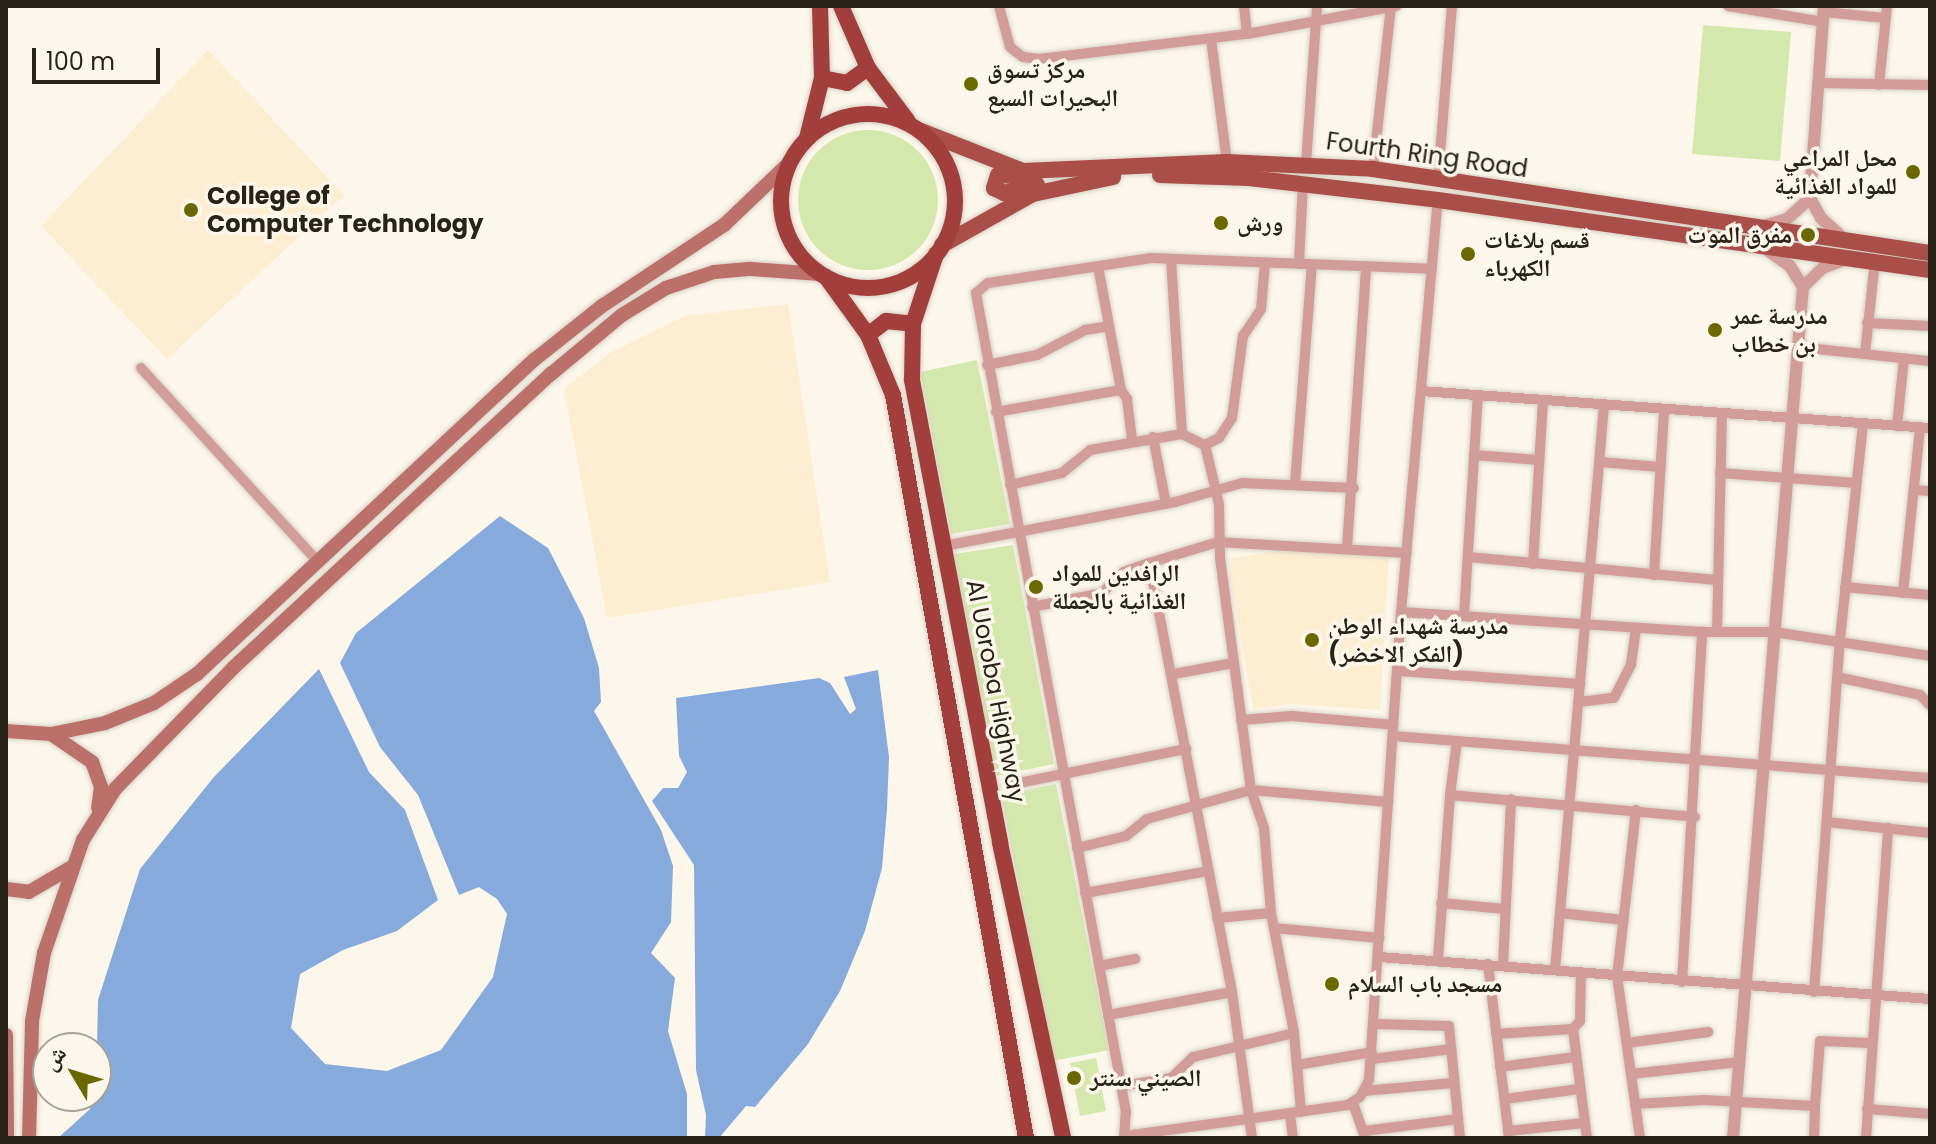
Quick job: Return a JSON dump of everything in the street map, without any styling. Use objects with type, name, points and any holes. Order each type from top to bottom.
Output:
[{"type":"highway","points":[[806,139],[822,78],[820,6]]},
{"type":"highway","points":[[841,6],[868,68],[942,155],[953,184],[953,215],[939,249],[914,274],[885,286],[855,287],[823,276],[799,255],[785,229],[780,201],[789,163],[806,139],[832,121],[862,113],[916,128]]},
{"type":"highway","points":[[822,78],[847,83],[868,68]]},
{"type":"highway","name":"Al Uoroba Highway","points":[[939,249],[913,324],[912,380],[1000,843],[1063,1138]]},
{"type":"highway","name":"Al Uoroba Highway","points":[[823,276],[868,335],[895,408],[1026,1138]]},
{"type":"highway","points":[[868,335],[886,321],[913,324]]},
{"type":"main road","name":"Fourth Ring Road","points":[[916,128],[999,165],[1039,172],[1227,162],[1373,169],[1930,253]]},
{"type":"main road","points":[[6,731],[51,734],[105,723],[172,692],[319,563],[556,341],[716,231],[789,163]]},
{"type":"main road","points":[[1039,172],[998,175],[994,188],[1004,193],[1051,182],[1078,182]]},
{"type":"main road","name":"Fourth Ring Road","points":[[939,249],[1004,207],[1078,182],[1165,175],[1303,183],[1438,200],[1624,230],[1930,270]]},
{"type":"main road","points":[[97,812],[233,668],[569,358],[622,315],[666,288],[714,272],[764,269],[823,276]]},
{"type":"main road","points":[[29,1138],[37,986],[73,865],[97,812],[101,787],[92,762],[51,734]]},
{"type":"main road","points":[[6,889],[29,892],[73,865]]},
{"type":"main road","points":[[6,1035],[7,1138]]},
{"type":"street","points":[[999,6],[1010,47],[1031,59],[1247,34],[1393,6],[1373,169]]},
{"type":"street","points":[[1244,6],[1247,34]]},
{"type":"street","points":[[1306,164],[1317,6]]},
{"type":"street","points":[[1438,179],[1452,6]]},
{"type":"street","points":[[1728,6],[1885,18]]},
{"type":"street","points":[[1879,85],[1887,6]]},
{"type":"street","points":[[1824,13],[1810,198],[1828,227],[1847,241]]},
{"type":"street","points":[[1211,39],[1227,162]]},
{"type":"street","points":[[1819,83],[1930,85]]},
{"type":"street","points":[[1299,264],[1303,183]]},
{"type":"street","points":[[1756,226],[1787,219],[1810,198]]},
{"type":"street","points":[[1432,269],[1171,259],[1098,266],[981,286],[975,302],[1121,1086],[1124,1137],[1168,1134],[1353,1103],[1364,1091],[1375,1024],[1401,612],[1407,553],[1421,391],[1432,269],[1438,200]]},
{"type":"street","points":[[1733,1138],[1803,287],[1784,260],[1755,245]]},
{"type":"street","points":[[1803,287],[1823,268],[1854,258]]},
{"type":"street","points":[[1171,259],[1182,434]]},
{"type":"street","points":[[1865,354],[1875,261]]},
{"type":"street","points":[[1205,445],[1219,438],[1232,418],[1243,336],[1261,309],[1265,263]]},
{"type":"street","points":[[1295,484],[1312,265]]},
{"type":"street","points":[[1098,266],[1132,440]]},
{"type":"street","points":[[1347,548],[1354,488],[1366,267]]},
{"type":"street","points":[[1867,323],[1930,326]]},
{"type":"street","points":[[987,365],[1037,355],[1085,330],[1109,326]]},
{"type":"street","points":[[1798,347],[1930,361]]},
{"type":"street","points":[[1897,426],[1904,358]]},
{"type":"street","points":[[141,368],[319,563]]},
{"type":"street","points":[[996,412],[1121,390]]},
{"type":"street","points":[[1421,391],[1925,428],[1914,490],[1903,593]]},
{"type":"street","points":[[1464,616],[1478,396]]},
{"type":"street","points":[[1533,564],[1543,401]]},
{"type":"street","points":[[1555,970],[1604,405]]},
{"type":"street","points":[[1654,575],[1664,410]]},
{"type":"street","points":[[1717,632],[1722,414]]},
{"type":"street","points":[[1814,992],[1840,639],[1863,424]]},
{"type":"street","points":[[1010,485],[1062,473],[1084,453],[1132,440],[1182,434],[1205,445]]},
{"type":"street","points":[[1153,437],[1166,504]]},
{"type":"street","points":[[1205,445],[1216,489],[1218,542],[1251,790],[1264,828],[1271,913],[1294,1033],[1297,1065],[1293,1138]]},
{"type":"street","points":[[1474,455],[1539,460]]},
{"type":"street","points":[[1600,462],[1660,467]]},
{"type":"street","points":[[1720,473],[1856,483]]},
{"type":"street","points":[[944,546],[1166,504],[1216,489],[1295,484],[1354,488]]},
{"type":"street","points":[[1914,490],[1930,491]]},
{"type":"street","points":[[1032,607],[1102,593],[1124,572],[1218,542],[1407,553]]},
{"type":"street","points":[[1468,557],[1717,580]]},
{"type":"street","points":[[1149,563],[1174,674],[1195,804],[1232,992],[1247,1120],[1252,1138]]},
{"type":"street","points":[[1845,587],[1930,595]]},
{"type":"street","points":[[1401,612],[1702,632],[1774,632],[1840,639],[1930,656]]},
{"type":"street","points":[[1579,702],[1614,698],[1631,664],[1636,628]]},
{"type":"street","points":[[1682,982],[1695,817],[1702,632]]},
{"type":"street","points":[[1174,674],[1233,663]]},
{"type":"street","points":[[1399,671],[1581,684]]},
{"type":"street","points":[[1837,677],[1920,695],[1930,705]]},
{"type":"street","points":[[1241,720],[1292,716],[1457,741],[1930,778]]},
{"type":"street","points":[[1438,959],[1457,741]]},
{"type":"street","points":[[1009,785],[1186,749]]},
{"type":"street","points":[[1077,848],[1126,836],[1147,819],[1251,790],[1388,802]]},
{"type":"street","points":[[1450,795],[1570,803],[1695,817]]},
{"type":"street","points":[[1503,965],[1511,799]]},
{"type":"street","points":[[1636,810],[1617,976],[1640,1138]]},
{"type":"street","points":[[1827,822],[1930,833]]},
{"type":"street","points":[[1866,1138],[1888,828]]},
{"type":"street","points":[[1085,893],[1208,871]]},
{"type":"street","points":[[1441,903],[1505,909]]},
{"type":"street","points":[[1217,918],[1271,913]]},
{"type":"street","points":[[1560,913],[1624,920]]},
{"type":"street","points":[[1274,928],[1380,938]]},
{"type":"street","points":[[1379,957],[1438,959],[1682,982],[1930,999]]},
{"type":"street","points":[[1099,966],[1135,959]]},
{"type":"street","points":[[1488,964],[1509,1135],[1584,1123]]},
{"type":"street","points":[[1496,1034],[1573,1029],[1580,1021],[1581,972]]},
{"type":"street","points":[[1108,1015],[1232,992]]},
{"type":"street","points":[[1375,1024],[1446,1022],[1460,1138]]},
{"type":"street","points":[[1573,1029],[1587,1138]]},
{"type":"street","points":[[1627,1043],[1708,1032]]},
{"type":"street","points":[[1121,1086],[1171,1078],[1193,1057],[1294,1033]]},
{"type":"street","points":[[1814,1138],[1820,1041],[1871,1043]]},
{"type":"street","points":[[1297,1065],[1451,1049]]},
{"type":"street","points":[[1500,1067],[1575,1057]]},
{"type":"street","points":[[1631,1074],[1739,1062]]},
{"type":"street","points":[[1364,1091],[1453,1083]]},
{"type":"street","points":[[1505,1099],[1579,1089]]},
{"type":"street","points":[[1635,1104],[1736,1101],[1815,1106]]},
{"type":"street","points":[[1353,1103],[1364,1134],[1458,1119]]},
{"type":"street","points":[[1867,1109],[1930,1114]]},
{"type":"shaded area","name":"College of Computer Technology","points":[[208,50],[344,195],[167,359],[41,226]]},
{"type":"shaded area","points":[[788,304],[830,582],[607,618],[564,389],[610,353],[685,316]]},
{"type":"shaded area","name":"مدرسة شهداء الوطن (الفكر الاخضر)","points":[[1288,550],[1389,556],[1380,710],[1291,704],[1253,709],[1230,576],[1231,558]]},
{"type":"green space","points":[[1703,25],[1791,32],[1780,161],[1692,154]]},
{"type":"green space","points":[[868,130],[895,135],[918,150],[933,173],[938,200],[933,227],[918,250],[895,265],[868,270],[841,265],[818,250],[803,227],[798,200],[803,173],[818,150],[841,135]]},
{"type":"green space","points":[[977,360],[1010,524],[951,534],[920,372]]},
{"type":"green space","points":[[1013,545],[1054,764],[996,776],[954,554]]},
{"type":"green space","points":[[1056,784],[1109,1050],[1053,1061],[1001,795]]},
{"type":"green space","points":[[1096,1058],[1106,1111],[1080,1116],[1070,1063]]},
{"type":"water","points":[[500,516],[548,548],[584,618],[599,668],[601,702],[594,711],[661,830],[673,866],[671,922],[651,953],[675,978],[668,1031],[687,1094],[687,1138],[58,1138],[87,1112],[112,1112],[112,1032],[97,1032],[98,1000],[140,869],[213,778],[319,669],[369,772],[405,810],[438,900],[397,931],[343,950],[300,974],[291,1028],[325,1064],[387,1071],[441,1050],[493,977],[507,914],[497,899],[479,887],[459,895],[418,795],[380,747],[340,663],[356,633]]},
{"type":"water","points":[[878,670],[889,757],[887,809],[882,868],[865,931],[840,991],[808,1044],[755,1107],[746,1106],[719,1138],[705,1138],[706,1115],[696,1070],[694,865],[652,801],[663,788],[678,788],[687,772],[679,756],[676,698],[819,678],[830,683],[850,714],[856,709],[844,677]]},
{"type":"place","name":"مركز تسوق البحيرات السبع","points":[[971,84]]},
{"type":"place","name":"محل المراعي للمواد الغذائية","points":[[1913,172]]},
{"type":"place","name":"College of Computer Technology","points":[[191,210]]},
{"type":"place","name":"ورش","points":[[1221,223]]},
{"type":"place","name":"مفرق الموت","points":[[1808,235]]},
{"type":"place","name":"قسم بلاغات الكهرباء","points":[[1468,254]]},
{"type":"place","name":"مدرسة عمر بن خطاب","points":[[1715,330]]},
{"type":"place","name":"الرافدين للمواد الغذائية بالجملة","points":[[1036,587]]},
{"type":"place","name":"مدرسة شهداء الوطن (الفكر الاخضر)","points":[[1312,640]]},
{"type":"place","name":"مسجد باب السلام","points":[[1332,984]]},
{"type":"place","name":"الصيني سنتر","points":[[1074,1078]]}]
